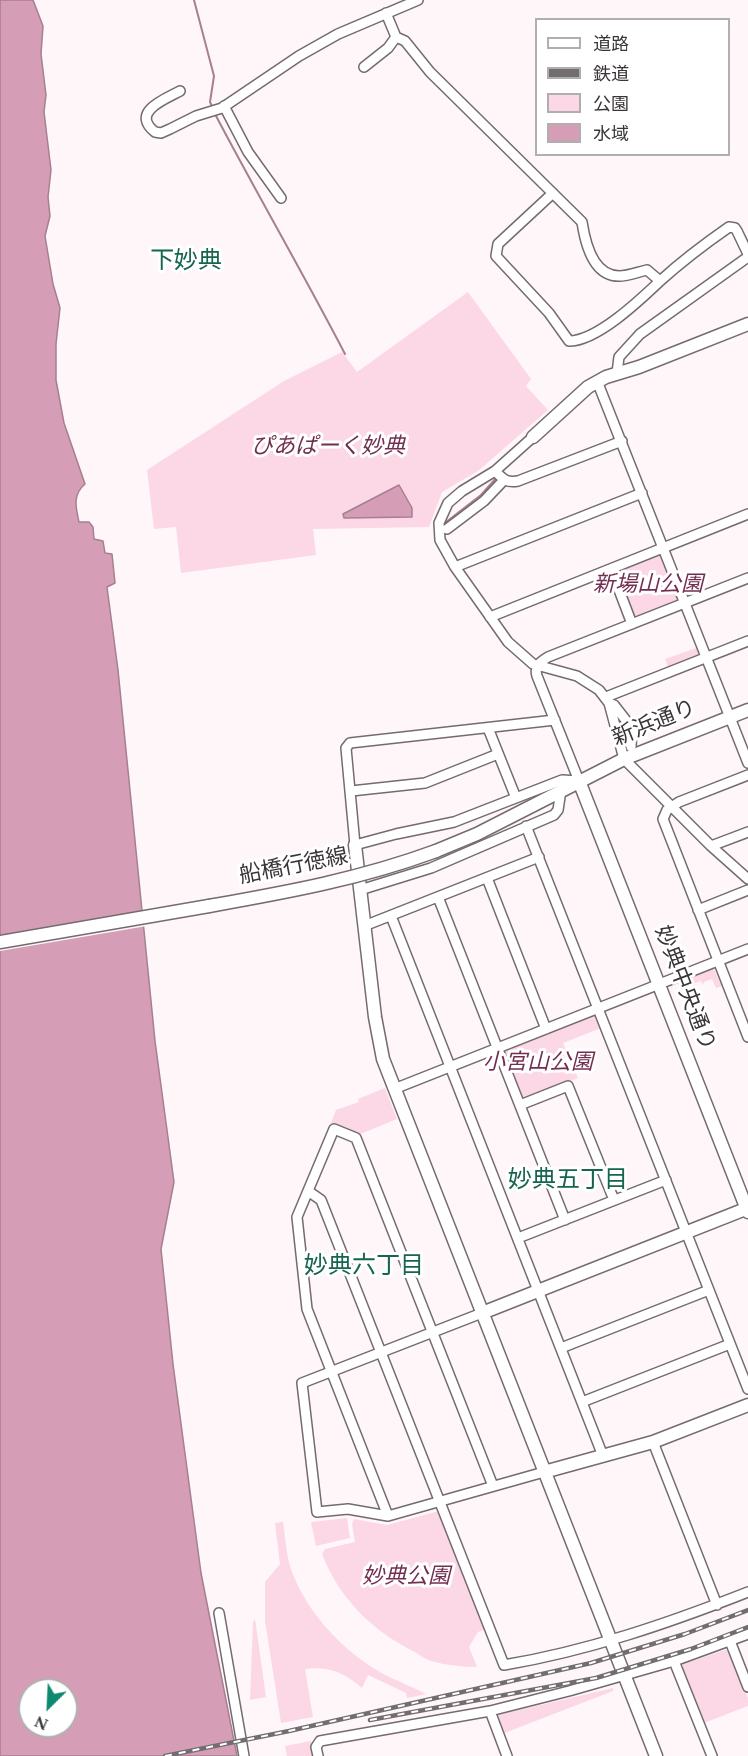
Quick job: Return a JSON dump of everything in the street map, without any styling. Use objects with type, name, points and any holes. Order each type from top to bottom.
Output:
[{"type":"street","points":[[180,91],[149,109],[146,116],[147,122],[155,132],[170,129],[223,107],[299,56],[338,34],[418,0]]},
{"type":"street","points":[[386,13],[396,36],[405,41],[429,72],[582,222],[593,261],[608,273],[618,276],[647,270],[660,280]]},
{"type":"street","points":[[364,67],[388,48],[396,36]]},
{"type":"street","points":[[223,107],[248,152],[281,198]]},
{"type":"street","points":[[553,193],[498,244],[496,256],[549,313],[569,341],[580,341],[591,336],[646,296],[660,280],[729,227],[737,231],[748,258],[695,293],[677,309],[640,334],[619,357],[617,373]]},
{"type":"street","points":[[631,747],[632,728],[614,705],[592,684],[577,676],[528,662],[508,642],[455,567],[439,535],[439,523],[443,510],[453,498],[495,471],[597,381],[639,368],[748,324]]},
{"type":"street","points":[[597,381],[748,763]]},
{"type":"street","points":[[495,471],[510,483],[622,441]]},
{"type":"street","points":[[447,529],[484,501],[504,480]]},
{"type":"street","points":[[455,567],[642,493]]},
{"type":"street","points":[[490,616],[748,514]]},
{"type":"street","points":[[611,569],[632,624]]},
{"type":"street","points":[[355,845],[454,822],[562,780],[579,781],[536,673],[538,666],[548,657],[748,578]]},
{"type":"street","points":[[608,700],[748,641]]},
{"type":"street","points":[[608,700],[624,759],[670,807],[748,879]]},
{"type":"street","name":"新浜通り","points":[[579,781],[624,759],[748,710]]},
{"type":"street","points":[[555,720],[350,743],[346,748],[355,845],[378,1034],[394,1089],[656,1756]]},
{"type":"street","points":[[488,728],[516,798]]},
{"type":"street","points":[[351,790],[425,783],[498,754]]},
{"type":"street","points":[[748,775],[670,807],[664,814],[664,825],[718,961],[744,1018],[748,1037]]},
{"type":"street","name":"船橋行徳線","points":[[0,942],[289,892],[365,875],[436,851],[477,834],[579,781]]},
{"type":"street","name":"妙典中央通り","points":[[579,781],[748,1210]]},
{"type":"street","points":[[360,890],[432,868],[485,847],[556,813],[561,790]]},
{"type":"street","points":[[526,826],[748,1389]]},
{"type":"street","points":[[711,846],[748,832]]},
{"type":"street","points":[[364,926],[539,857]]},
{"type":"street","points":[[487,878],[546,1029]]},
{"type":"street","points":[[698,909],[748,890]]},
{"type":"street","points":[[438,897],[565,1220]]},
{"type":"street","points":[[391,916],[603,1456]]},
{"type":"street","points":[[394,1089],[748,949]]},
{"type":"street","points":[[520,1105],[568,1086],[614,1200]]},
{"type":"street","points":[[388,1516],[307,1309],[297,1217],[334,1129],[356,1138],[493,1486]]},
{"type":"street","points":[[518,1238],[666,1180]]},
{"type":"street","points":[[308,1191],[321,1200],[504,1665],[566,1653],[610,1641],[678,1620],[748,1593]]},
{"type":"street","points":[[748,1210],[686,1232],[302,1383],[316,1512],[348,1509],[388,1516],[653,1442],[748,1405]]},
{"type":"street","points":[[561,1348],[709,1290]]},
{"type":"street","points":[[582,1402],[730,1344]]},
{"type":"street","points":[[653,1442],[717,1605]]},
{"type":"street","points":[[219,1612],[244,1756]]},
{"type":"street","points":[[318,1756],[316,1747],[320,1741],[490,1711],[625,1676],[748,1634]]},
{"type":"street","points":[[730,1641],[748,1687]]},
{"type":"street","points":[[674,1661],[712,1756]]},
{"type":"street","points":[[490,1711],[507,1756]]},
{"type":"green space","name":"ぴあぱーく妙典","points":[[468,292],[531,379],[526,386],[548,410],[478,471],[442,492],[429,527],[313,529],[316,555],[181,573],[176,527],[154,529],[147,470],[284,381],[342,352],[357,372]]},
{"type":"green space","name":"新場山公園","points":[[660,555],[664,558],[680,598],[679,602],[636,620],[632,618],[616,576],[617,572]]},
{"type":"green space","points":[[699,647],[702,654],[700,658],[669,669],[665,659]]},
{"type":"green space","points":[[714,969],[722,986],[716,988],[712,979],[704,982],[703,985],[701,981],[695,983],[696,988],[681,993],[677,982]]},
{"type":"green space","name":"小宮山公園","points":[[592,1015],[596,1016],[601,1028],[563,1043],[578,1078],[525,1100],[521,1098],[504,1052],[505,1049]]},
{"type":"green space","points":[[385,1088],[397,1119],[358,1135],[331,1123],[336,1110],[359,1102],[358,1099]]},
{"type":"green space","name":"妙典公園","points":[[439,1511],[486,1629],[478,1632],[469,1647],[477,1667],[454,1666],[431,1661],[385,1634],[359,1612],[348,1599],[329,1570],[322,1554],[325,1549],[355,1542],[352,1524],[354,1519],[387,1525]]},
{"type":"green space","points":[[347,1518],[350,1538],[316,1546],[311,1522]]},
{"type":"green space","name":"妙典公園","points":[[283,1522],[289,1563],[295,1579],[313,1611],[324,1625],[365,1663],[426,1694],[407,1698],[406,1693],[368,1675],[362,1688],[336,1672],[305,1669],[313,1717],[281,1723],[265,1621],[265,1582],[280,1564],[275,1523]]},
{"type":"green space","points":[[255,1619],[266,1697],[250,1700],[253,1622]]},
{"type":"green space","points":[[725,1650],[729,1651],[748,1698],[748,1706],[704,1723],[682,1668],[683,1664]]},
{"type":"green space","points":[[613,1688],[613,1691],[502,1734],[496,1719],[498,1715]]},
{"type":"green space","points":[[311,1741],[315,1756],[287,1756],[285,1746]]},
{"type":"water","points":[[0,0],[33,0],[43,26],[41,54],[46,95],[44,112],[51,170],[48,197],[50,216],[45,236],[53,284],[60,308],[56,344],[56,380],[64,423],[85,484],[77,497],[79,522],[89,522],[93,527],[94,539],[103,541],[105,553],[112,554],[115,583],[107,587],[118,670],[155,1041],[174,1182],[161,1249],[173,1364],[201,1573],[237,1756],[0,1756]]},
{"type":"water","points":[[399,485],[412,508],[412,517],[344,518],[343,514]]},
{"type":"pier","points":[[145,912],[147,926],[0,951],[0,937]]},
{"type":"waterway","points":[[194,0],[214,76],[210,102],[213,108]]},
{"type":"waterway","points":[[215,114],[345,354]]},
{"type":"waterway","points":[[441,526],[481,495],[498,476]]},
{"type":"railway","points":[[165,1756],[289,1731],[591,1663],[685,1634],[748,1610]]},
{"type":"railway","points":[[370,1720],[596,1678],[691,1649],[748,1627]]},
{"type":"district","name":"下妙典","points":[[186,263]]},
{"type":"district","name":"妙典五丁目","points":[[568,1182]]},
{"type":"district","name":"妙典六丁目","points":[[364,1268]]}]
